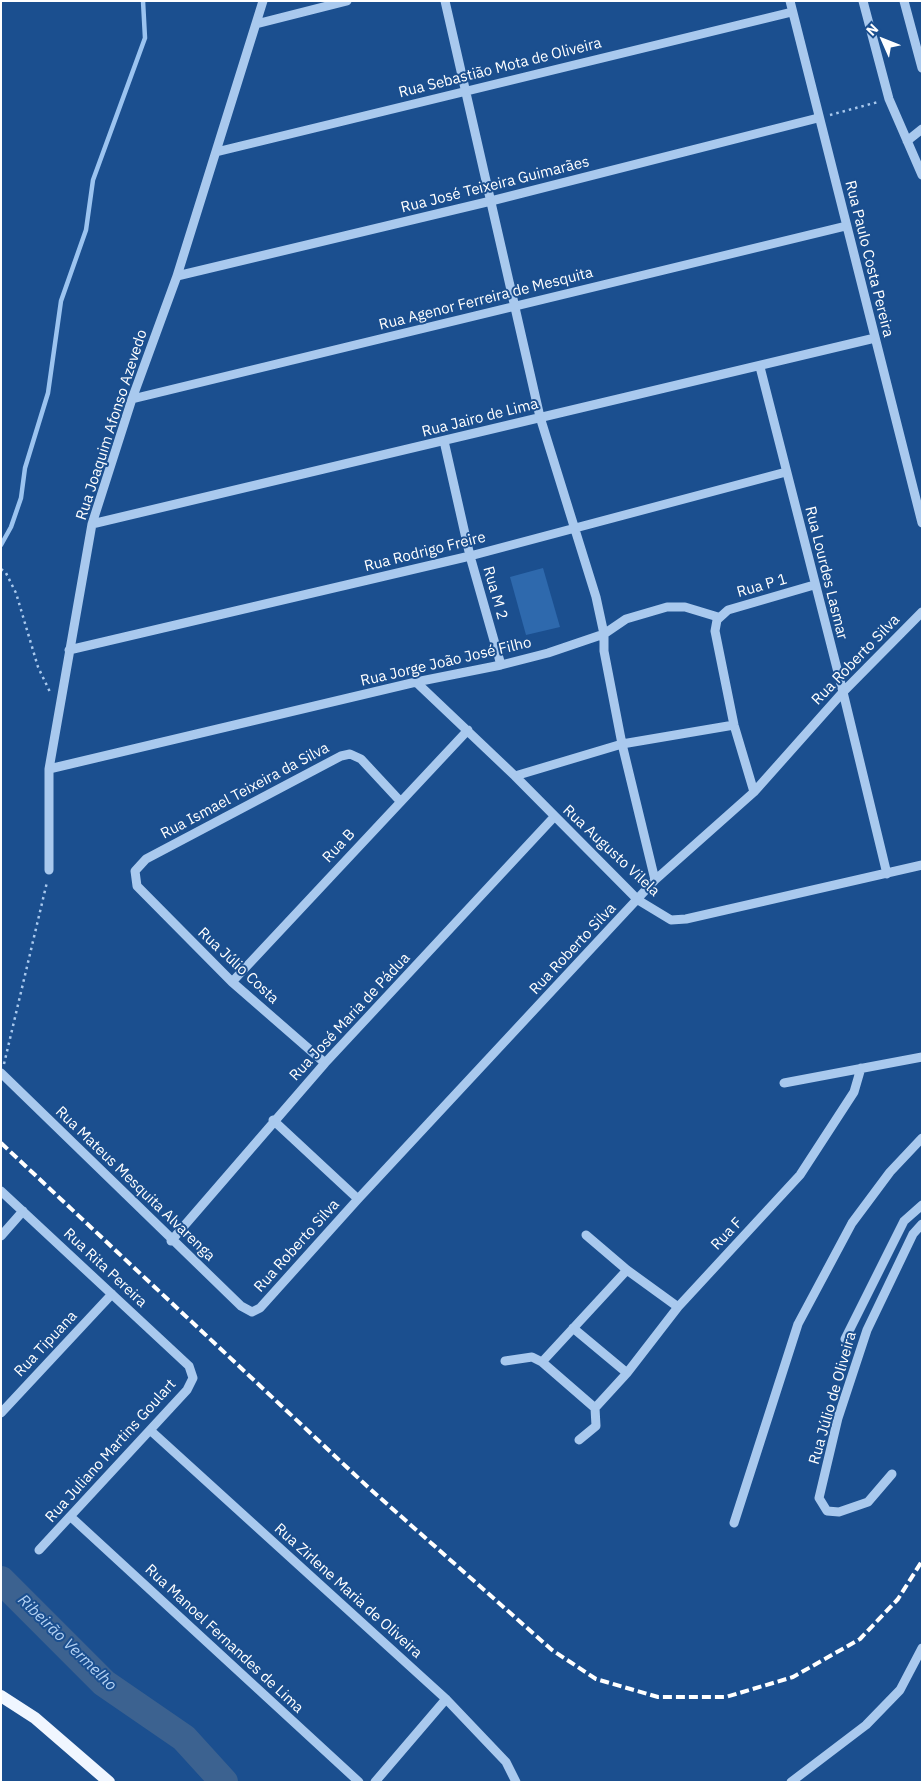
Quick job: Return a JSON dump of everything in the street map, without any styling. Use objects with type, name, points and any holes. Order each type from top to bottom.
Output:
[{"type":"main road","points":[[1,1696],[35,1718],[109,1782]]},
{"type":"street","name":"Rua Joaquim Afonso Azevedo","points":[[49,870],[49,769],[92,524],[132,399],[177,276],[263,1]]},
{"type":"street","points":[[256,24],[347,1]]},
{"type":"street","points":[[445,1],[540,417],[596,597],[622,744],[655,880]]},
{"type":"street","name":"Rua Paulo Costa Pereira","points":[[790,1],[818,118],[922,523]]},
{"type":"street","points":[[862,1],[889,99],[922,176]]},
{"type":"street","points":[[904,1],[919,39],[922,68]]},
{"type":"street","name":"Rua Sebastião Mota de Oliveira","points":[[216,152],[792,12]]},
{"type":"street","name":"Rua José Teixeira Guimarães","points":[[177,276],[491,201],[818,118]]},
{"type":"street","points":[[907,141],[922,129]]},
{"type":"street","name":"Rua Agenor Ferreira de Mesquita","points":[[132,399],[846,226]]},
{"type":"street","name":"Rua Jairo de Lima","points":[[92,524],[540,417],[760,367],[874,338]]},
{"type":"street","name":"Rua Lourdes Lasmar","points":[[760,367],[814,585],[843,692],[887,874]]},
{"type":"street","name":"Rua M 2","points":[[444,441],[470,556],[501,665]]},
{"type":"street","name":"Rua Rodrigo Freire","points":[[69,650],[470,556],[786,472]]},
{"type":"street","name":"Rua P 1","points":[[718,617],[732,608],[814,585]]},
{"type":"street","name":"Rua Jorge João José Filho","points":[[49,769],[416,682],[501,665],[604,634],[626,619],[667,607],[685,607],[718,617]]},
{"type":"street","name":"Rua Roberto Silva","points":[[252,1312],[260,1308],[358,1199],[655,880],[754,792],[843,692],[922,612]]},
{"type":"street","points":[[718,617],[715,631],[734,724],[754,792]]},
{"type":"street","name":"Rua Augusto Vilela","points":[[416,682],[515,776],[638,900],[671,920],[686,919],[922,865]]},
{"type":"street","points":[[515,776],[622,744],[734,724]]},
{"type":"street","name":"Rua B","points":[[232,982],[468,730]]},
{"type":"street","name":"Rua Ismael Teixeira da Silva","points":[[136,886],[135,871],[146,858],[341,756],[350,754],[361,759],[400,801]]},
{"type":"street","name":"Rua José Maria de Pádua","points":[[172,1240],[273,1120],[324,1063],[554,817]]},
{"type":"street","name":"Rua Júlio Costa","points":[[136,886],[232,982],[324,1063]]},
{"type":"street","points":[[784,1083],[922,1056]]},
{"type":"street","name":"Rua F","points":[[595,1408],[627,1373],[678,1306],[800,1175],[854,1092],[861,1068]]},
{"type":"street","name":"Rua Mateus Mesquita Alvarenga","points":[[2,1073],[241,1306],[252,1312]]},
{"type":"street","points":[[273,1120],[358,1199]]},
{"type":"street","points":[[734,1524],[798,1324],[852,1223],[890,1172],[922,1138]]},
{"type":"street","name":"Rua Rita Pereira","points":[[1,1191],[189,1366]]},
{"type":"street","points":[[845,1339],[904,1221],[922,1205]]},
{"type":"street","points":[[1,1236],[23,1210]]},
{"type":"street","name":"Rua Júlio de Oliveira","points":[[892,1474],[868,1502],[839,1512],[827,1511],[819,1498],[838,1418],[867,1330],[913,1234],[922,1224]]},
{"type":"street","points":[[586,1235],[627,1270],[678,1306]]},
{"type":"street","points":[[542,1362],[627,1270]]},
{"type":"street","name":"Rua Tipuana","points":[[1,1413],[112,1294]]},
{"type":"street","points":[[573,1328],[627,1373]]},
{"type":"street","points":[[505,1361],[532,1357],[542,1362],[595,1408],[596,1426],[579,1440]]},
{"type":"street","name":"Rua Juliano Martins Goulart","points":[[39,1550],[187,1390],[193,1378],[189,1366]]},
{"type":"street","name":"Rua Zirlene Maria de Oliveira","points":[[150,1430],[446,1699],[506,1762],[516,1782]]},
{"type":"street","name":"Rua Manoel Fernandes de Lima","points":[[71,1517],[359,1782]]},
{"type":"street","points":[[791,1782],[866,1725],[880,1711],[900,1690],[922,1648]]},
{"type":"street","points":[[375,1782],[446,1699]]},
{"type":"path","points":[[818,118],[889,99]]},
{"type":"path","points":[[1,569],[6,573],[16,593],[38,667],[60,714]]},
{"type":"path","points":[[2,1073],[49,870]]},
{"type":"shaded area","points":[[543,568],[560,627],[526,635],[510,577]]},
{"type":"waterway","points":[[1,545],[11,527],[21,498],[25,468],[48,393],[61,301],[86,230],[93,180],[145,38],[143,1]]},
{"type":"waterway","name":"Ribeirão Vermelho","points":[[1,1580],[104,1683],[184,1738],[224,1782]]},
{"type":"railway","points":[[1,1143],[369,1488],[552,1650],[596,1679],[658,1697],[726,1697],[793,1677],[860,1639],[898,1599],[922,1561]]}]
